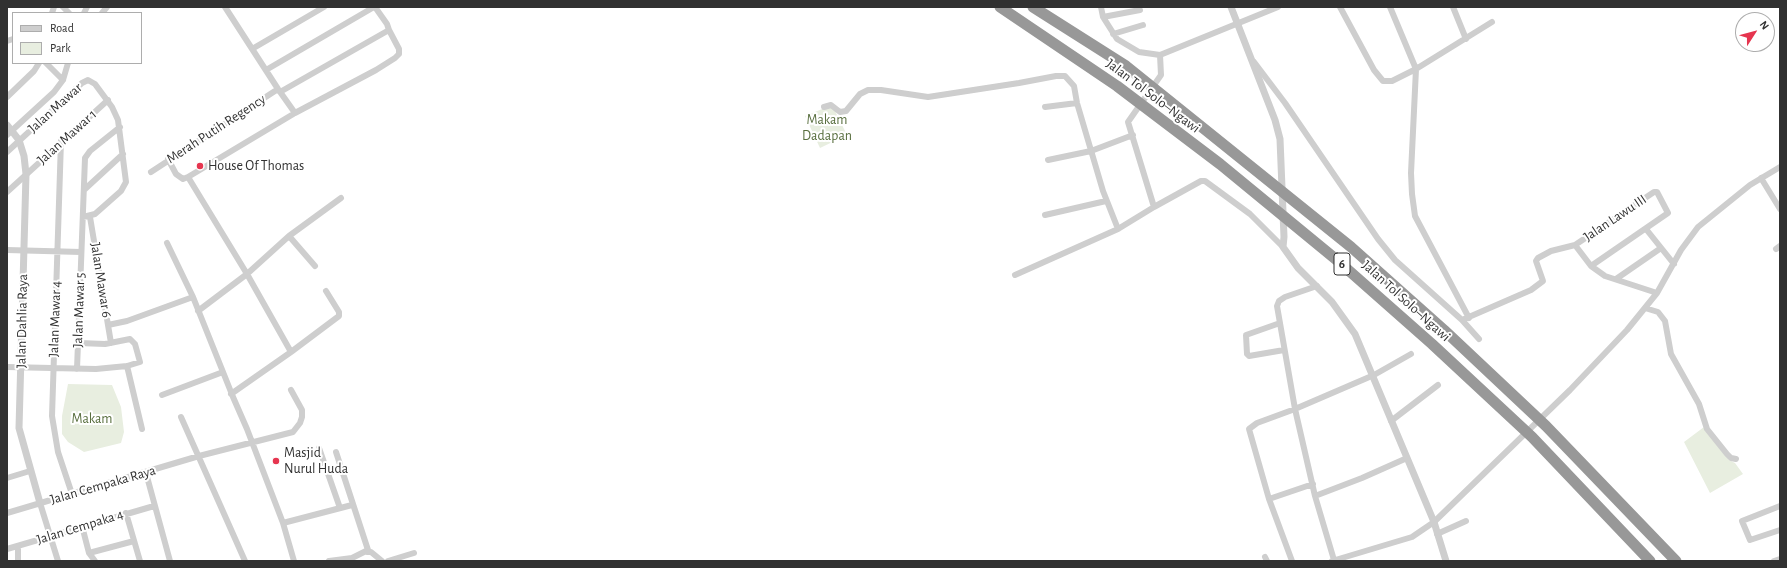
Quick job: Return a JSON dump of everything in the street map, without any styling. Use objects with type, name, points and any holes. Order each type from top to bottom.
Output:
[{"type":"highway","name":"Jalan Tol Solo–Ngawi","points":[[1000,7],[1117,86],[1220,164],[1338,261],[1432,344],[1532,437],[1650,561]]},
{"type":"highway","name":"Jalan Tol Solo–Ngawi","points":[[1033,7],[1126,66],[1351,247],[1444,330],[1546,426],[1676,561]]},
{"type":"street","points":[[226,7],[279,90]]},
{"type":"street","points":[[252,49],[324,7]]},
{"type":"street","name":"Merah Putih Regency","points":[[188,178],[295,113],[395,58],[399,54],[399,49],[388,30],[384,19],[374,7],[266,70]]},
{"type":"street","points":[[1101,7],[1103,17],[1113,34],[1126,46],[1139,52],[1160,55],[1278,7]]},
{"type":"street","points":[[1232,7],[1276,120],[1280,139],[1282,161],[1283,248]]},
{"type":"street","points":[[1340,7],[1374,70],[1383,81],[1392,81],[1416,69],[1492,22]]},
{"type":"street","points":[[1390,7],[1416,69],[1411,173],[1415,216],[1469,318],[1462,320]]},
{"type":"street","points":[[1453,7],[1466,39]]},
{"type":"street","points":[[1103,17],[1140,10]]},
{"type":"street","points":[[1113,34],[1142,25]]},
{"type":"street","name":"Merah Putih Regency","points":[[151,172],[168,159],[279,90],[388,30]]},
{"type":"street","points":[[1154,207],[1128,119],[1161,75],[1160,55]]},
{"type":"street","points":[[1252,59],[1285,103],[1378,239],[1395,260],[1462,320],[1479,339]]},
{"type":"street","points":[[7,97],[34,71],[38,64]]},
{"type":"street","points":[[47,64],[63,80]]},
{"type":"street","points":[[7,152],[13,133],[54,92],[63,80],[68,64]]},
{"type":"street","points":[[824,107],[831,105],[840,112],[846,111],[860,94],[868,90],[881,90],[928,97],[1061,76],[1068,79],[1074,86],[1076,103],[1106,201],[1118,229]]},
{"type":"street","name":"Jalan Mawar","points":[[13,133],[85,81],[91,80],[108,100]]},
{"type":"street","name":"Merah Putih Regency","points":[[279,90],[295,113]]},
{"type":"street","points":[[83,217],[90,217],[125,187],[126,177],[120,127],[116,113],[108,100]]},
{"type":"street","name":"Jalan Mawar 1","points":[[7,192],[61,141],[108,100]]},
{"type":"street","points":[[1045,107],[1076,103]]},
{"type":"street","name":"Jalan Mawar 5","points":[[77,368],[85,155],[120,127]]},
{"type":"street","name":"Jalan Dahlia Raya","points":[[13,133],[24,156],[26,174],[22,367],[19,428],[40,503]]},
{"type":"street","points":[[1048,160],[1091,151],[1132,135]]},
{"type":"street","name":"Jalan Mawar 4","points":[[61,141],[53,368],[53,428],[58,452],[72,494]]},
{"type":"street","points":[[84,190],[124,154]]},
{"type":"street","points":[[168,159],[176,174],[183,179],[188,178],[247,274],[292,352]]},
{"type":"street","points":[[1317,286],[1301,290],[1279,300],[1277,306],[1295,409],[1315,496],[1333,561],[1412,537],[1434,522],[1570,390],[1627,330],[1657,293],[1681,250],[1698,227],[1709,217],[1762,178],[1780,168]]},
{"type":"street","points":[[1762,178],[1780,209]]},
{"type":"street","points":[[1015,275],[1118,229],[1154,207],[1205,181],[1250,214],[1283,248],[1298,268],[1317,286],[1344,317],[1355,334],[1374,375],[1391,422],[1434,522],[1446,561]]},
{"type":"street","name":"Jalan Lawu III","points":[[1469,318],[1531,290],[1543,280],[1536,261],[1538,258],[1551,251],[1575,245],[1655,192],[1669,212],[1646,229]]},
{"type":"street","points":[[198,311],[247,274],[289,236],[341,198]]},
{"type":"street","points":[[1045,215],[1106,201]]},
{"type":"street","name":"Jalan Mawar 6","points":[[90,217],[111,343]]},
{"type":"street","points":[[1591,266],[1646,229],[1674,264]]},
{"type":"street","points":[[289,236],[315,266]]},
{"type":"street","points":[[167,243],[193,297],[252,443],[283,523],[294,561]]},
{"type":"street","points":[[1575,245],[1591,266],[1606,276],[1657,293]]},
{"type":"street","points":[[1616,279],[1661,248]]},
{"type":"street","points":[[7,250],[81,252]]},
{"type":"street","points":[[231,394],[292,352],[339,316],[339,312],[326,291]]},
{"type":"street","points":[[108,325],[127,321],[193,297]]},
{"type":"street","points":[[1645,308],[1658,312],[1665,321],[1671,354],[1700,404],[1707,429],[1727,454],[1736,459]]},
{"type":"street","points":[[1280,323],[1246,335],[1247,354],[1249,356],[1284,350]]},
{"type":"street","points":[[7,367],[77,368],[127,366],[140,362],[134,341],[130,339],[111,343],[79,343]]},
{"type":"street","points":[[1292,561],[1269,500],[1249,429],[1257,423],[1295,409],[1374,375],[1411,354]]},
{"type":"street","points":[[127,366],[142,429]]},
{"type":"street","points":[[162,395],[223,372]]},
{"type":"street","points":[[1391,422],[1438,385]]},
{"type":"street","name":"Jalan Cempaka Raya","points":[[7,513],[146,473],[199,456],[293,432],[297,429],[302,417],[302,410],[291,390]]},
{"type":"street","points":[[182,417],[245,561]]},
{"type":"street","points":[[319,448],[340,508]]},
{"type":"street","points":[[336,452],[367,552]]},
{"type":"street","points":[[1315,496],[1362,478],[1407,458]]},
{"type":"street","points":[[7,478],[30,471]]},
{"type":"street","points":[[146,473],[170,561]]},
{"type":"street","points":[[1269,500],[1313,484]]},
{"type":"street","points":[[40,503],[58,561]]},
{"type":"street","points":[[283,523],[352,505]]},
{"type":"street","name":"Jalan Cempaka 4","points":[[7,549],[154,506]]},
{"type":"street","points":[[1780,506],[1747,518],[1744,520],[1743,524],[1750,540],[1780,530]]},
{"type":"street","points":[[126,513],[140,561]]},
{"type":"street","points":[[1437,534],[1466,521]]},
{"type":"street","points":[[82,526],[89,553],[95,561]]},
{"type":"street","points":[[89,553],[134,541]]},
{"type":"street","points":[[18,546],[18,561]]},
{"type":"street","points":[[329,561],[352,559],[367,552],[371,552],[382,561]]},
{"type":"street","points":[[388,561],[414,553]]},
{"type":"street","points":[[1774,561],[1780,559]]},
{"type":"green space","name":"Makam Dadapan","points":[[832,105],[847,135],[820,148],[805,116]]},
{"type":"green space","name":"Makam","points":[[68,384],[112,385],[121,407],[124,432],[121,443],[84,452],[68,442],[62,434],[62,416]]},
{"type":"green space","points":[[1704,427],[1729,460],[1735,463],[1743,474],[1710,493],[1684,442]]},
{"type":"place","name":"House Of Thomas","points":[[200,166]]},
{"type":"place","name":"Masjid Nurul Huda","points":[[276,461]]}]
